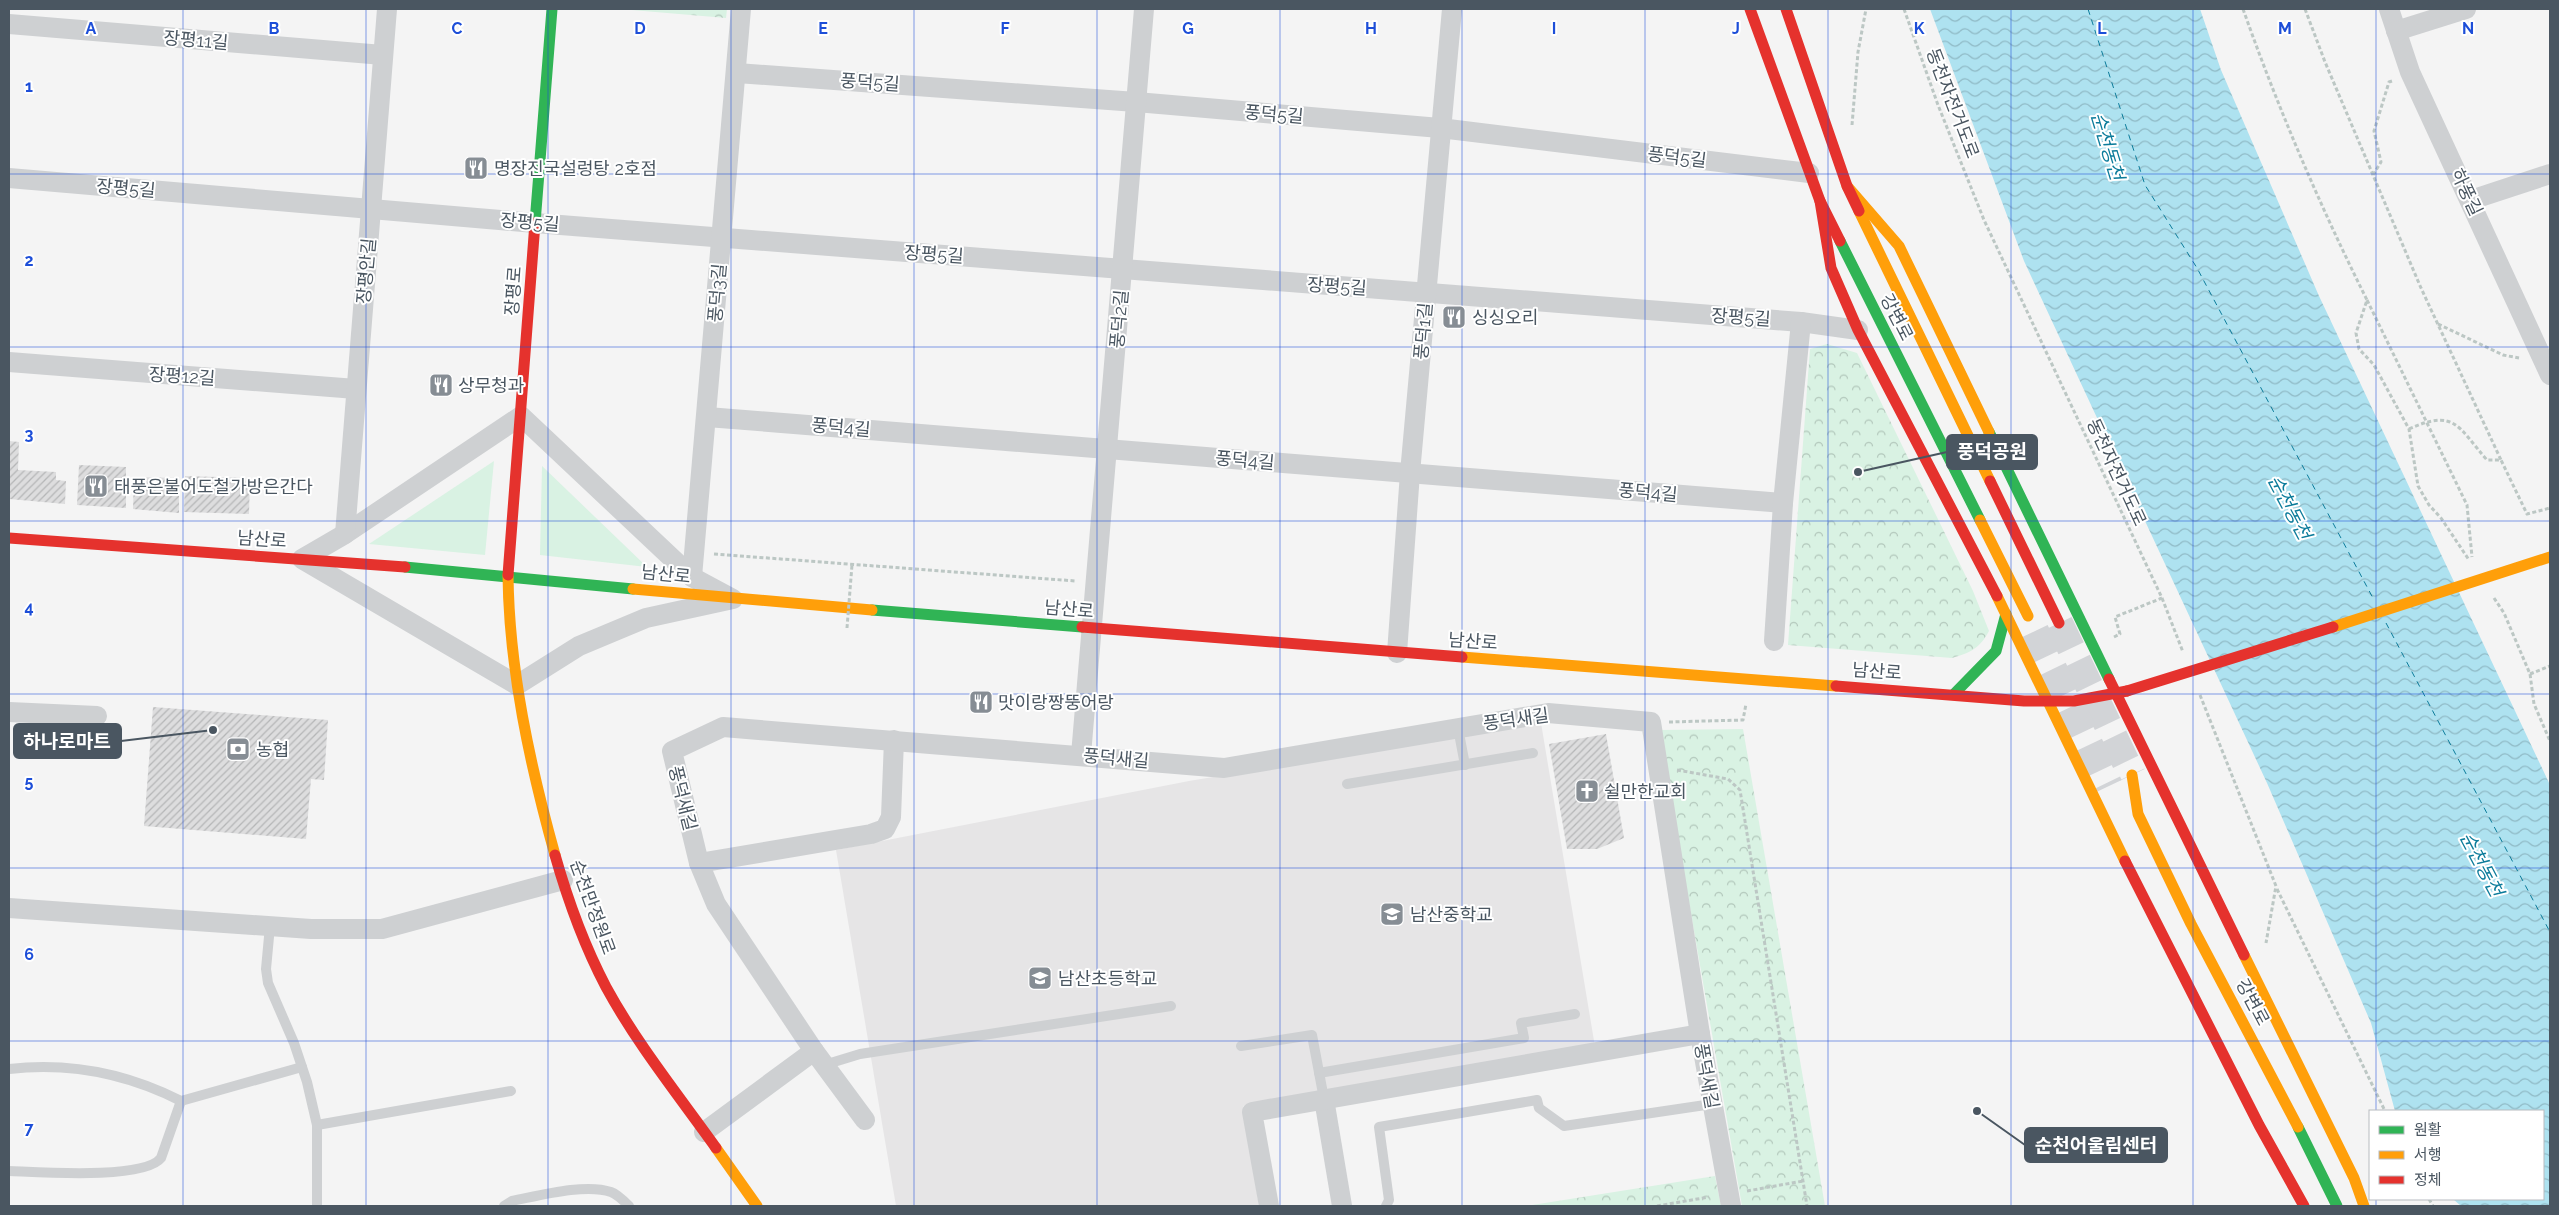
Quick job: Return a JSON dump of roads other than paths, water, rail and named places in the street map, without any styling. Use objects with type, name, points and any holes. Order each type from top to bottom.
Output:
[{"type":"main road","name":"장평로","points":[[508,576],[552,9]]},
{"type":"main road","name":"강변로","points":[[1750,9],[1820,201],[2035,631]]},
{"type":"main road","name":"강변로","points":[[1786,9],[1847,186],[2059,623]]},
{"type":"main road","points":[[1847,186],[1899,246],[2121,692],[2354,1178],[2364,1206]]},
{"type":"main road","points":[[1820,201],[1832,268],[1858,330],[2006,614],[2122,855],[2254,1116],[2304,1206]]},
{"type":"main road","name":"남산로","points":[[9,538],[508,576],[733,599],[1397,653],[2049,701],[2074,701],[2121,692],[2187,674],[2550,557]]},
{"type":"main road","name":"순천만정원로","points":[[508,576],[510,624],[517,684],[539,793],[563,880],[588,948],[606,988],[636,1035],[757,1206]]},
{"type":"main road","points":[[1954,694],[1996,651],[2006,614]]},
{"type":"main road","name":"강변로","points":[[2132,776],[2138,814],[2191,924],[2273,1077],[2336,1206]]},
{"type":"main road","name":"강변로","points":[[2124,800],[2138,814]]},
{"type":"street","name":"장평안길","points":[[345,534],[387,9]]},
{"type":"street","name":"풍덕3길","points":[[692,577],[737,73],[741,9]]},
{"type":"street","name":"풍덕2길","points":[[1081,755],[1144,9]]},
{"type":"street","name":"풍덕1길","points":[[1397,653],[1410,473],[1452,9]]},
{"type":"street","name":"하풍길","points":[[2389,9],[2410,72],[2546,357]]},
{"type":"street","points":[[2396,31],[2466,9]]},
{"type":"street","name":"장평11길","points":[[9,24],[383,55]]},
{"type":"street","name":"풍덕5길","points":[[737,73],[1136,102],[1440,128],[1809,173]]},
{"type":"street","points":[[2471,200],[2550,174]]},
{"type":"street","name":"장평5길","points":[[9,178],[721,238],[1801,322],[1858,330]]},
{"type":"street","points":[[1774,641],[1783,502],[1801,322]]},
{"type":"street","name":"장평12길","points":[[9,362],[356,389]]},
{"type":"street","points":[[521,416],[692,577],[733,599],[646,618],[579,646],[517,684],[302,559],[345,534],[521,416]]},
{"type":"street","name":"풍덕4길","points":[[707,417],[1783,502]]},
{"type":"street","points":[[9,712],[97,716]]},
{"type":"street","name":"풍덕새길","points":[[865,1120],[819,1058],[716,904],[699,863],[672,751],[723,727],[1224,768],[1548,712],[1651,722],[1700,1034],[1731,1206]]},
{"type":"street","points":[[699,863],[871,834],[885,829],[891,816],[894,740]]},
{"type":"street","points":[[9,908],[311,929],[382,929],[563,880]]},
{"type":"street","points":[[1268,1206],[1252,1112],[1700,1034]]},
{"type":"street","points":[[704,1132],[819,1058]]},
{"type":"street","points":[[1324,1099],[1342,1206]]},
{"type":"lane","points":[[1458,728],[1465,764]]},
{"type":"lane","points":[[1346,784],[1533,753]]},
{"type":"lane","points":[[270,926],[266,969],[268,983],[284,1017],[302,1067],[317,1125],[317,1206]]},
{"type":"lane","points":[[819,1058],[860,1054],[1171,1006]]},
{"type":"lane","points":[[1319,1073],[1524,1038],[1520,1023],[1575,1014]]},
{"type":"lane","points":[[1242,1046],[1312,1035],[1324,1099]]},
{"type":"lane","points":[[9,1069],[67,1066],[108,1073],[151,1086],[181,1101],[302,1067]]},
{"type":"lane","points":[[317,1125],[511,1091]]},
{"type":"lane","points":[[1386,1206],[1389,1200],[1379,1127],[1537,1100],[1539,1108],[1564,1126],[1712,1104]]},
{"type":"lane","points":[[9,1171],[97,1172],[141,1170],[157,1163],[161,1158],[181,1101]]},
{"type":"lane","points":[[504,1206],[512,1201],[572,1191],[598,1189],[612,1192],[629,1206]]},
{"type":"water","name":"순천동천","points":[[1930,9],[2200,9],[2221,70],[2319,296],[2550,785],[2550,1206],[2461,1206],[2454,1200],[2544,1200],[2544,1110],[2395,1110],[2371,1023],[2267,783],[2024,261]]},
{"type":"tunnel","points":[[2059,623],[2132,775]]},
{"type":"tunnel","points":[[2035,631],[2109,786]]},
{"type":"place","name":"명장진국설렁탕 2호점","points":[[476,168]]},
{"type":"place","name":"싱싱오리","points":[[1454,317]]},
{"type":"place","name":"상무청과","points":[[441,385]]},
{"type":"place","name":"풍덕공원","points":[[1858,472]]},
{"type":"place","name":"태풍은불어도철가방은간다","points":[[96,486]]},
{"type":"place","name":"맛이랑짱뚱어랑","points":[[981,702]]},
{"type":"place","name":"하나로마트","points":[[213,730]]},
{"type":"place","name":"농협","points":[[238,749]]},
{"type":"place","name":"쉴만한교회","points":[[1587,791]]},
{"type":"place","name":"남산중학교","points":[[1392,914]]},
{"type":"place","name":"남산초등학교","points":[[1040,978]]},
{"type":"place","name":"순천어울림센터","points":[[1977,1111]]}]
